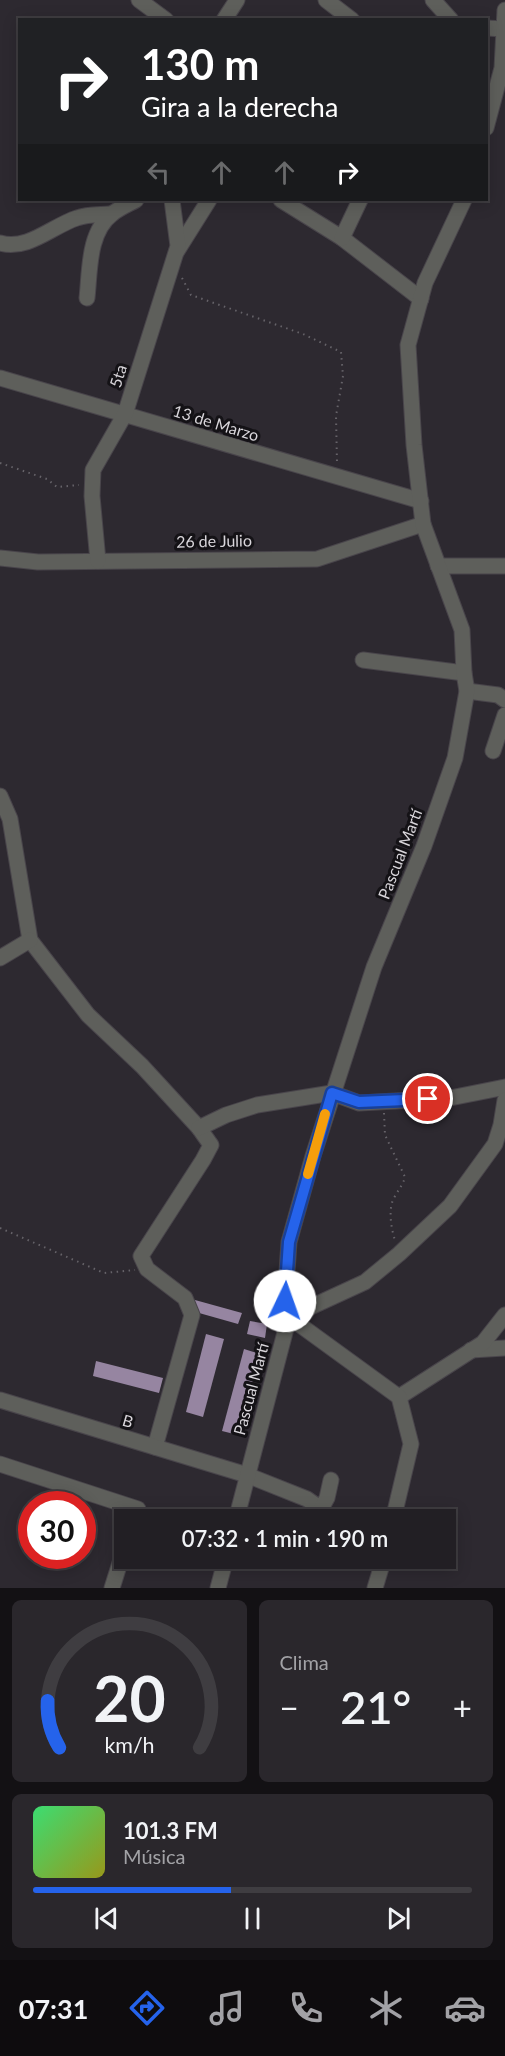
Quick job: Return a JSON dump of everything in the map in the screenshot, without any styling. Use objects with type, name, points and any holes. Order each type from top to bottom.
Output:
[{"type":"street","points":[[225,18],[237,0]]},
{"type":"street","points":[[326,0],[349,18]]},
{"type":"street","points":[[433,0],[449,18]]},
{"type":"street","points":[[144,1],[164,18]]},
{"type":"street","points":[[488,120],[502,68],[505,10]]},
{"type":"street","points":[[488,28],[504,29]]},
{"type":"street","points":[[0,243],[18,245],[74,219],[87,215],[110,214],[134,201]]},
{"type":"street","name":"5ta","points":[[98,561],[92,486],[93,470],[125,414],[177,251],[172,201]]},
{"type":"street","points":[[177,251],[207,201]]},
{"type":"street","points":[[283,201],[342,238],[421,299]]},
{"type":"street","points":[[342,238],[360,201]]},
{"type":"street","name":"Pascual Martí","points":[[239,1509],[289,1317],[285,1301],[289,1242],[332,1093],[374,967],[424,846],[455,758],[467,691],[462,630],[423,524],[414,444],[408,345],[425,283],[464,201]]},
{"type":"street","points":[[87,298],[92,250],[97,233],[110,214]]},
{"type":"street","name":"13 de Marzo","points":[[0,378],[421,501]]},
{"type":"street","name":"26 de Julio","points":[[0,558],[38,562],[317,559],[423,524]]},
{"type":"street","points":[[438,566],[505,566]]},
{"type":"street","points":[[363,660],[464,673]]},
{"type":"street","points":[[467,691],[498,695],[505,700]]},
{"type":"street","points":[[493,751],[505,715]]},
{"type":"street","points":[[0,796],[10,819],[30,940],[88,1016],[142,1066],[200,1128],[211,1144],[141,1256],[147,1269],[185,1298],[192,1316],[155,1447]]},
{"type":"street","points":[[0,958],[30,940]]},
{"type":"street","points":[[200,1128],[226,1115],[257,1105],[332,1093],[359,1102],[450,1098],[505,1087]]},
{"type":"street","points":[[396,1509],[411,1444],[399,1397],[289,1317],[365,1282],[450,1206],[495,1144],[505,1100]]},
{"type":"street","points":[[399,1397],[483,1343],[505,1315]]},
{"type":"street","points":[[471,1350],[505,1348]]},
{"type":"street","name":"B","points":[[0,1400],[247,1474],[307,1499],[318,1509]]},
{"type":"street","points":[[0,1464],[138,1509]]},
{"type":"street","points":[[324,1509],[331,1480]]},
{"type":"street","points":[[112,1588],[118,1569]]},
{"type":"street","points":[[218,1588],[223,1569]]},
{"type":"street","points":[[375,1588],[378,1569]]},
{"type":"path","points":[[177,251],[183,280],[191,295],[303,334],[340,352],[343,376],[336,416],[337,478]]},
{"type":"path","points":[[0,463],[47,479],[57,487],[92,486]]},
{"type":"path","points":[[383,1100],[385,1135],[405,1176],[404,1182],[392,1201],[392,1231],[399,1254]]},
{"type":"path","points":[[0,1228],[104,1273],[147,1269]]},
{"type":"building","points":[[195,1300],[242,1313],[238,1324],[192,1311]]},
{"type":"building","points":[[250,1321],[267,1324],[265,1338],[247,1334]]},
{"type":"building","points":[[206,1334],[224,1339],[203,1417],[186,1412]]},
{"type":"building","points":[[244,1349],[260,1354],[238,1435],[222,1431]]},
{"type":"building","points":[[96,1361],[163,1378],[159,1393],[93,1376]]},
{"type":"slow traffic","points":[[308,1174],[325,1114]]},
{"type":"route","points":[[285,1301],[289,1242],[332,1093],[359,1102],[428,1099]]}]
